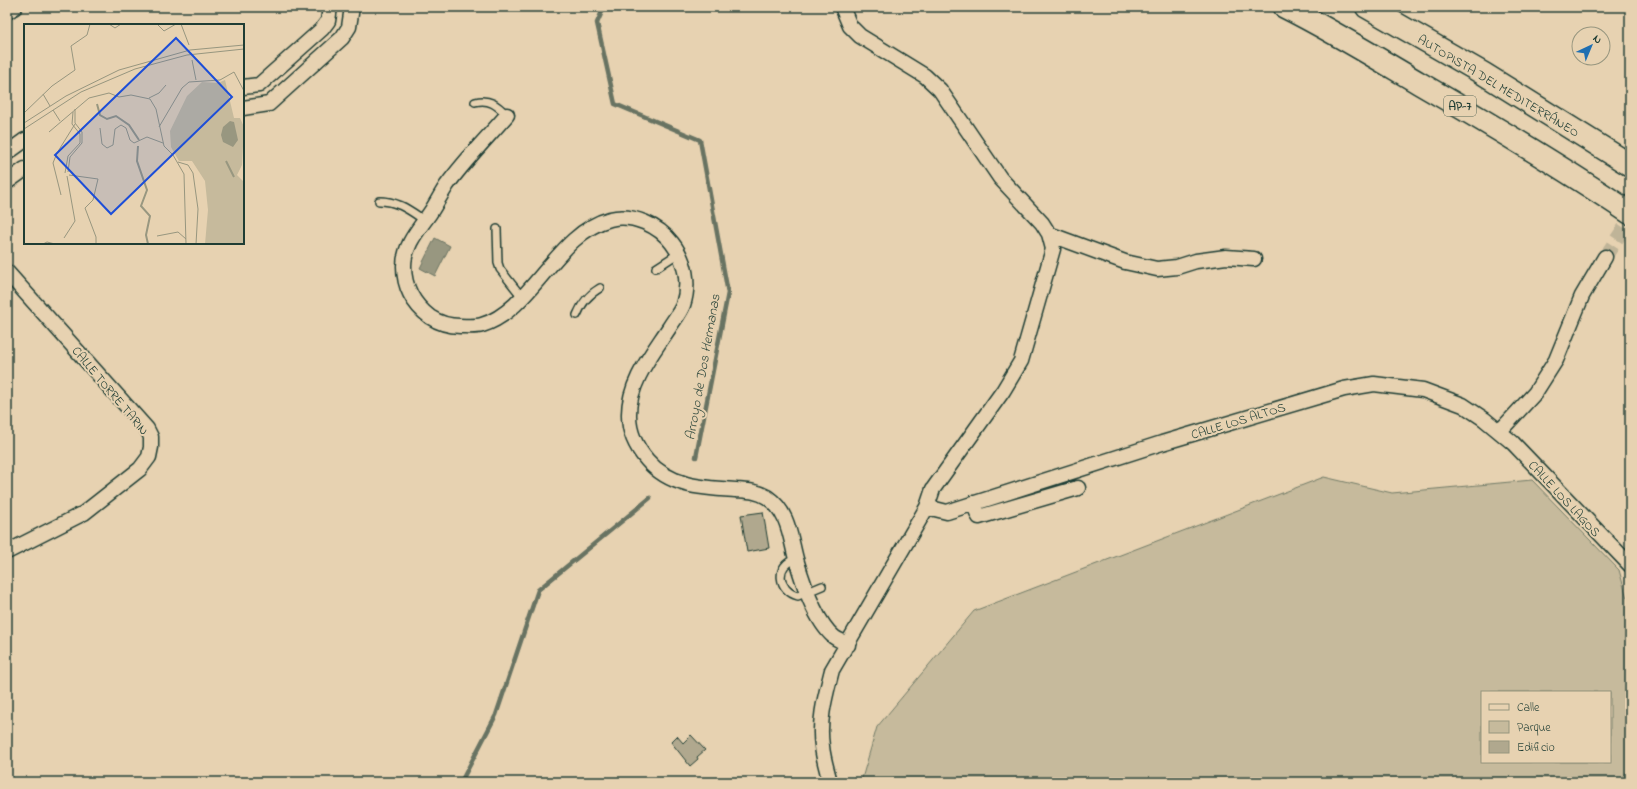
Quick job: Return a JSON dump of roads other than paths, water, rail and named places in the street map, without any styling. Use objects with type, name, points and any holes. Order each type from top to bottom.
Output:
[{"type":"highway","name":"AP-7","points":[[1285,7],[1313,21],[1461,107],[1598,191],[1630,214]]},
{"type":"highway","name":"AUTOPISTA DEL MEDITERRÁNEO","points":[[1367,7],[1484,74],[1630,165]]},
{"type":"street","points":[[7,12],[15,7]]},
{"type":"street","points":[[244,87],[259,85],[322,29],[328,21],[330,7]]},
{"type":"street","points":[[244,108],[269,104],[291,85],[346,33],[351,20],[352,7]]},
{"type":"street","points":[[830,782],[822,746],[821,728],[825,698],[832,670],[848,645],[927,507],[932,489],[1003,391],[1021,361],[1053,249],[1049,234],[1042,223],[1000,178],[940,90],[925,76],[860,36],[850,26],[842,7]]},
{"type":"street","points":[[507,115],[467,160],[447,186],[409,244],[404,263],[406,285],[416,304],[431,318],[450,326],[481,325],[494,320],[522,297],[561,253],[599,222],[624,217],[646,223],[666,235],[679,253],[686,275],[685,297],[682,308],[642,370],[631,398],[628,412],[629,427],[638,449],[654,468],[675,481],[699,488],[756,491],[770,498],[781,511],[789,525],[796,559],[815,612],[833,637],[848,645]]},
{"type":"street","points":[[7,153],[24,141]]},
{"type":"street","points":[[7,182],[24,170]]},
{"type":"street","points":[[1049,234],[1125,262],[1157,269],[1177,267],[1196,261],[1226,257],[1254,259]]},
{"type":"street","points":[[1500,431],[1535,393],[1556,360],[1582,296],[1605,257]]},
{"type":"street","name":"CALLE TORRE TARIN","points":[[7,272],[147,429],[151,437],[149,457],[140,469],[84,513],[7,552]]},
{"type":"street","name":"CALLE LOS ALTOS","points":[[927,507],[946,512],[1162,443],[1336,391],[1374,384],[1423,390],[1440,395],[1463,405],[1500,431]]},
{"type":"street","name":"CALLE LOS LAGOS","points":[[1500,431],[1630,566]]},
{"type":"street","points":[[973,503],[979,517],[1078,488]]},
{"type":"lane","points":[[475,102],[480,101],[493,103],[507,115]]},
{"type":"lane","points":[[379,201],[390,201],[401,205],[424,220]]},
{"type":"lane","points":[[497,229],[498,262],[500,269],[522,297]]},
{"type":"lane","points":[[656,268],[679,253]]},
{"type":"lane","points":[[577,315],[586,299],[600,288]]},
{"type":"lane","points":[[796,559],[788,562],[785,566],[781,576],[784,587],[793,595],[798,596],[822,586]]},
{"type":"waterway","name":"Arroyo de Dos Hermanas","points":[[604,7],[597,23],[615,104],[700,140],[728,293],[696,457]]},
{"type":"waterway","name":"Arroyo de Dos Hermanas","points":[[461,782],[496,715],[538,590],[650,498]]},
{"type":"tunnel","points":[[1605,257],[1630,219]]}]
